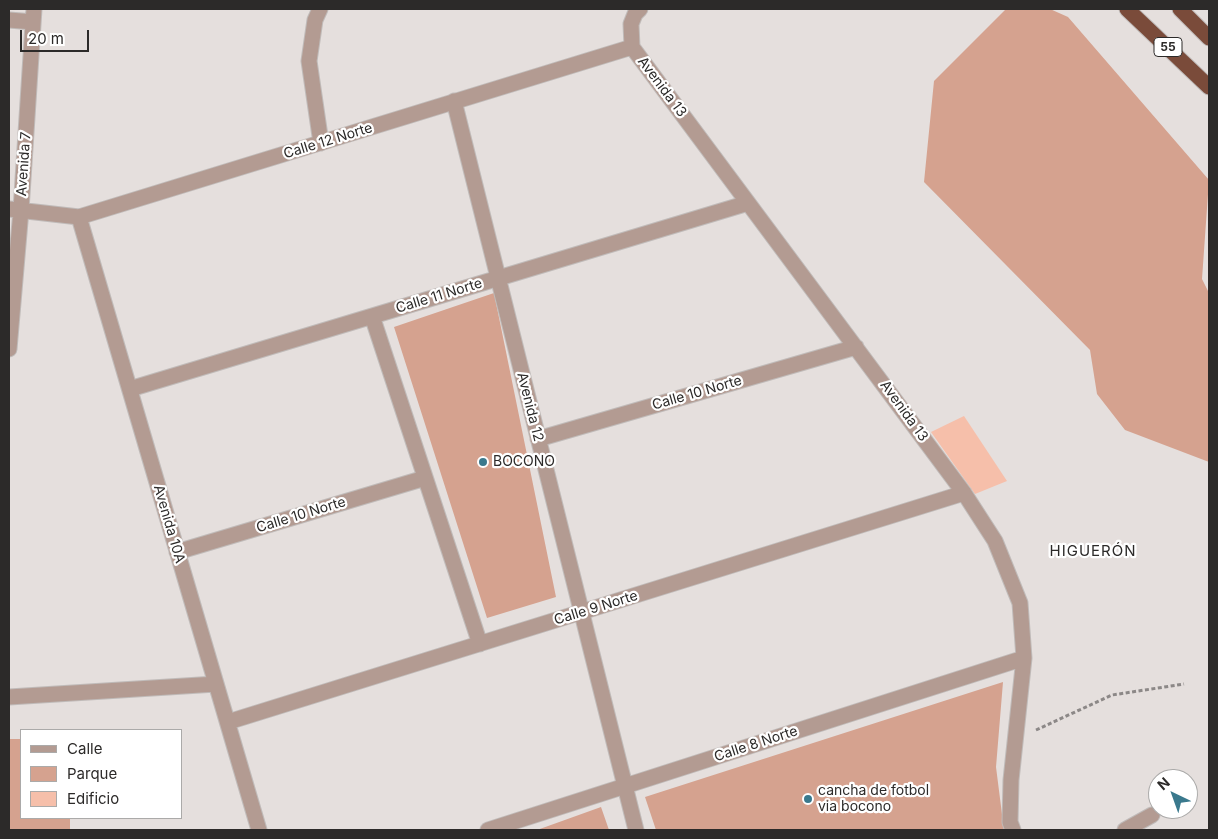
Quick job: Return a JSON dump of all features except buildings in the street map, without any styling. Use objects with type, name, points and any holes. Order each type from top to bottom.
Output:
[{"type":"highway","name":"55","points":[[1127,9],[1209,87]]},
{"type":"highway","name":"55","points":[[1180,9],[1209,38]]},
{"type":"street","points":[[320,9],[316,20],[309,61],[321,143]]},
{"type":"street","points":[[632,47],[631,24],[635,14],[640,9]]},
{"type":"street","points":[[9,20],[33,15]]},
{"type":"street","name":"Avenida 7","points":[[9,349],[15,210],[33,15]]},
{"type":"street","name":"Calle 12 Norte","points":[[15,210],[80,217],[632,47]]},
{"type":"street","name":"Avenida 13","points":[[632,47],[964,493],[996,541],[1020,603],[1024,658],[1014,740],[1010,822],[1013,830]]},
{"type":"street","name":"Avenida 12","points":[[454,101],[636,830]]},
{"type":"street","name":"Calle 11 Norte","points":[[130,389],[748,203]]},
{"type":"street","name":"Avenida 10A","points":[[80,217],[259,830]]},
{"type":"street","points":[[372,316],[480,644]]},
{"type":"street","name":"Calle 10 Norte","points":[[538,439],[856,347]]},
{"type":"street","name":"Calle 10 Norte","points":[[178,552],[425,478]]},
{"type":"street","name":"Calle 9 Norte","points":[[228,722],[964,493]]},
{"type":"street","name":"Calle 8 Norte","points":[[488,830],[1024,658]]},
{"type":"street","points":[[9,697],[216,684]]},
{"type":"street","points":[[1125,830],[1148,817]]},
{"type":"path","points":[[1014,740],[1112,695],[1184,684]]},
{"type":"green space","points":[[1006,9],[1050,9],[1068,17],[1209,180],[1202,279],[1209,293],[1209,462],[1125,430],[1097,394],[1090,350],[924,182],[934,81]]},
{"type":"green space","name":"BOCONO","points":[[494,293],[556,597],[487,618],[394,327]]},
{"type":"green space","points":[[1003,682],[996,767],[1004,830],[656,830],[645,797]]},
{"type":"green space","points":[[9,739],[20,739],[20,819],[70,819],[70,830],[9,830]]},
{"type":"green space","points":[[601,807],[609,830],[537,830]]},
{"type":"place","name":"BOCONO","points":[[483,462]]},
{"type":"place","name":"cancha de fotbol via bocono","points":[[808,799]]},
{"type":"district","name":"HIGUERÓN","points":[[1093,551]]}]
